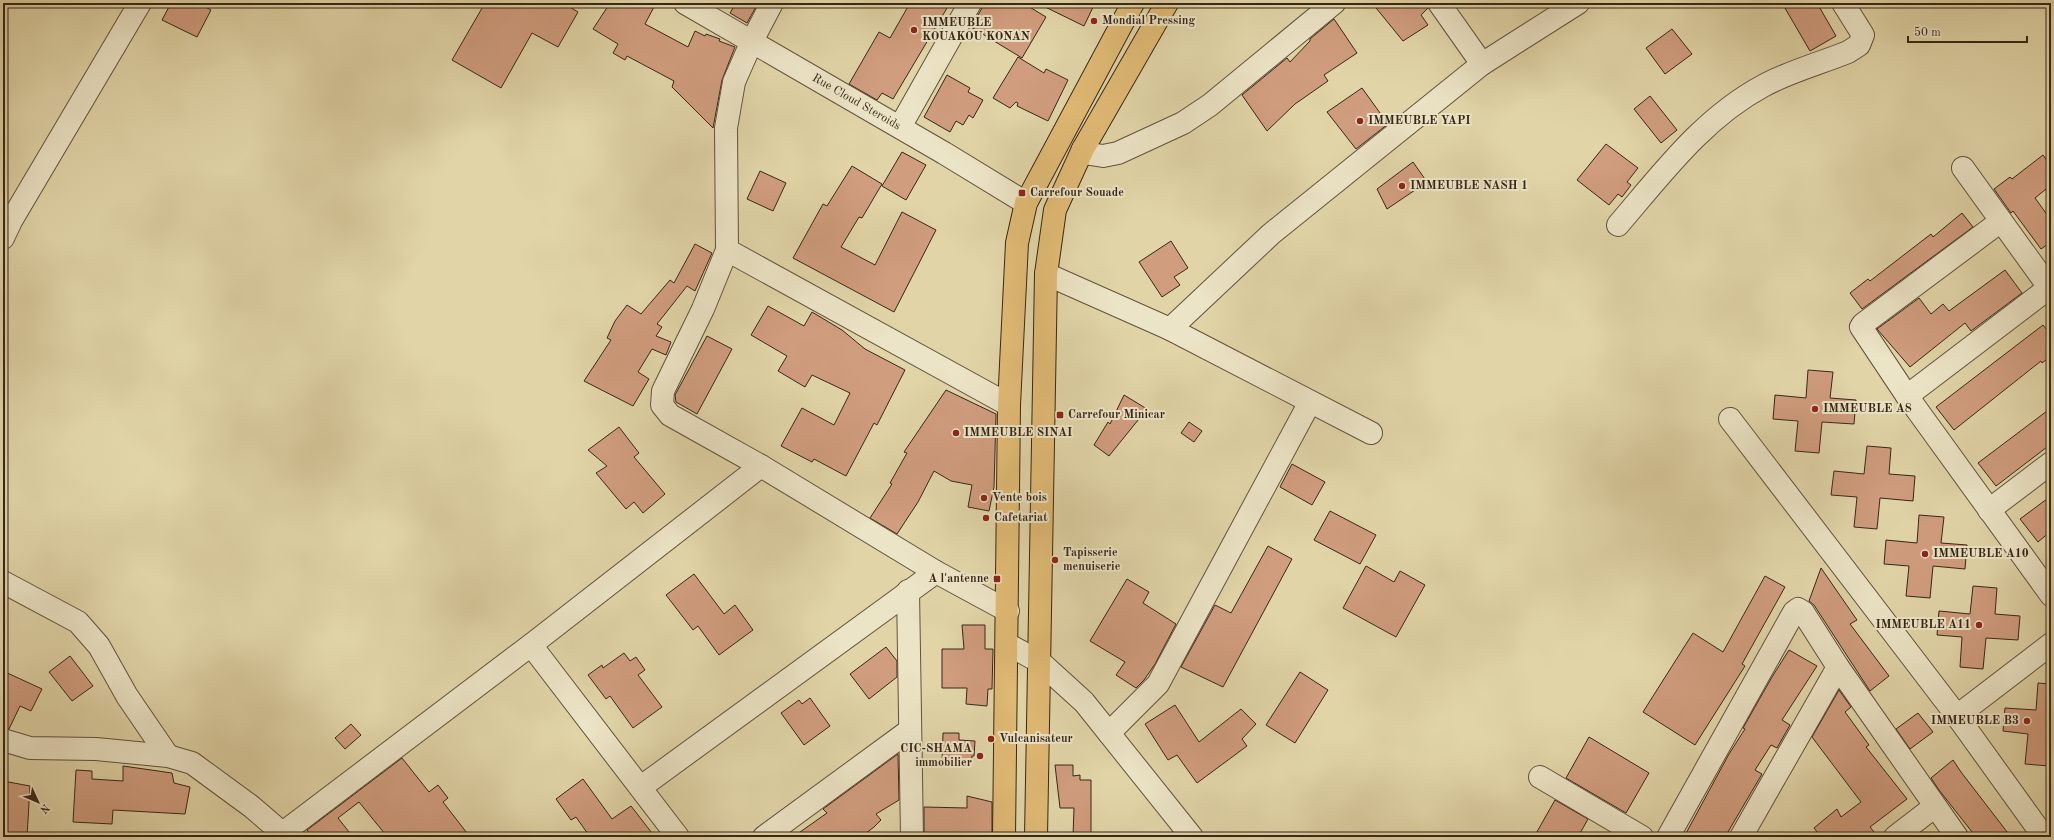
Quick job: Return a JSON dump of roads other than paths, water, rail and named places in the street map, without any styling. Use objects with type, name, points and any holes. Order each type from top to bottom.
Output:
[{"type":"main road","points":[[1004,837],[1008,611],[1009,405],[1017,243],[1026,203],[1133,3]]},
{"type":"main road","points":[[1036,837],[1046,274],[1055,210],[1083,150],[1167,3]]},
{"type":"street","points":[[3,238],[140,3]]},
{"type":"street","name":"Rue Cloud Steroids","points":[[685,3],[900,127],[1026,203]]},
{"type":"street","points":[[772,3],[752,41],[734,82],[726,128],[727,250],[703,308],[663,391],[662,405],[670,415],[761,466],[936,572],[1008,611]]},
{"type":"street","points":[[900,127],[970,3]]},
{"type":"street","points":[[1083,150],[1084,153],[1103,156],[1118,153],[1183,123],[1210,105],[1334,3]]},
{"type":"street","points":[[1439,3],[1482,64]]},
{"type":"street","points":[[1170,329],[1271,234],[1482,64],[1578,3]]},
{"type":"street","points":[[1618,225],[1684,148],[1726,111],[1763,86],[1848,52],[1859,45],[1863,36],[1843,3]]},
{"type":"street","points":[[1907,396],[2050,289],[1963,168]]},
{"type":"street","points":[[2001,221],[1863,324],[1862,331],[1907,396],[2051,595]]},
{"type":"street","points":[[727,250],[1009,405]]},
{"type":"street","points":[[1046,274],[1170,329],[1371,433]]},
{"type":"street","points":[[1109,733],[1158,684],[1310,402]]},
{"type":"street","points":[[1730,419],[1957,716],[2044,837]]},
{"type":"street","points":[[1989,510],[2051,463]]},
{"type":"street","points":[[3,740],[30,748],[96,749],[168,756],[192,764],[252,807],[285,835],[761,466]]},
{"type":"street","points":[[641,787],[936,572]]},
{"type":"street","points":[[3,582],[78,622],[99,646],[127,696],[168,756]]},
{"type":"street","points":[[908,591],[912,837]]},
{"type":"street","points":[[1668,837],[1794,612],[1798,610],[1803,612],[1838,667],[1934,807],[1957,837]]},
{"type":"street","points":[[1007,644],[1040,662],[1084,702],[1192,837]]},
{"type":"street","points":[[1957,716],[2051,644]]},
{"type":"street","points":[[531,645],[678,837]]},
{"type":"street","points":[[1741,837],[1838,667]]},
{"type":"street","points":[[764,837],[910,730]]},
{"type":"street","points":[[1540,776],[1642,837]]},
{"type":"street","points":[[1895,837],[1934,807]]},
{"type":"place","name":"Mondial Pressing","points":[[1094,21]]},
{"type":"place","name":"IMMEUBLE KOUAKOU KONAN","points":[[914,30]]},
{"type":"place","name":"IMMEUBLE YAPI","points":[[1360,121]]},
{"type":"place","name":"IMMEUBLE NASH 1","points":[[1402,186]]},
{"type":"place","name":"Carrefour Souade","points":[[1022,193]]},
{"type":"place","name":"IMMEUBLE A8","points":[[1815,409]]},
{"type":"place","name":"Carrefour Minicar","points":[[1060,415]]},
{"type":"place","name":"IMMEUBLE SINAI","points":[[956,433]]},
{"type":"place","name":"Vente bois","points":[[984,498]]},
{"type":"place","name":"Cafetariat","points":[[986,518]]},
{"type":"place","name":"IMMEUBLE A10","points":[[1925,554]]},
{"type":"place","name":"Tapisserie menuiserie","points":[[1055,560]]},
{"type":"place","name":"A l'antenne","points":[[997,579]]},
{"type":"place","name":"IMMEUBLE A11","points":[[1979,625]]},
{"type":"place","name":"IMMEUBLE B3","points":[[2027,721]]},
{"type":"place","name":"Vulcanisateur","points":[[991,739]]},
{"type":"place","name":"CIC-SHAMA immobilier","points":[[980,756]]}]
